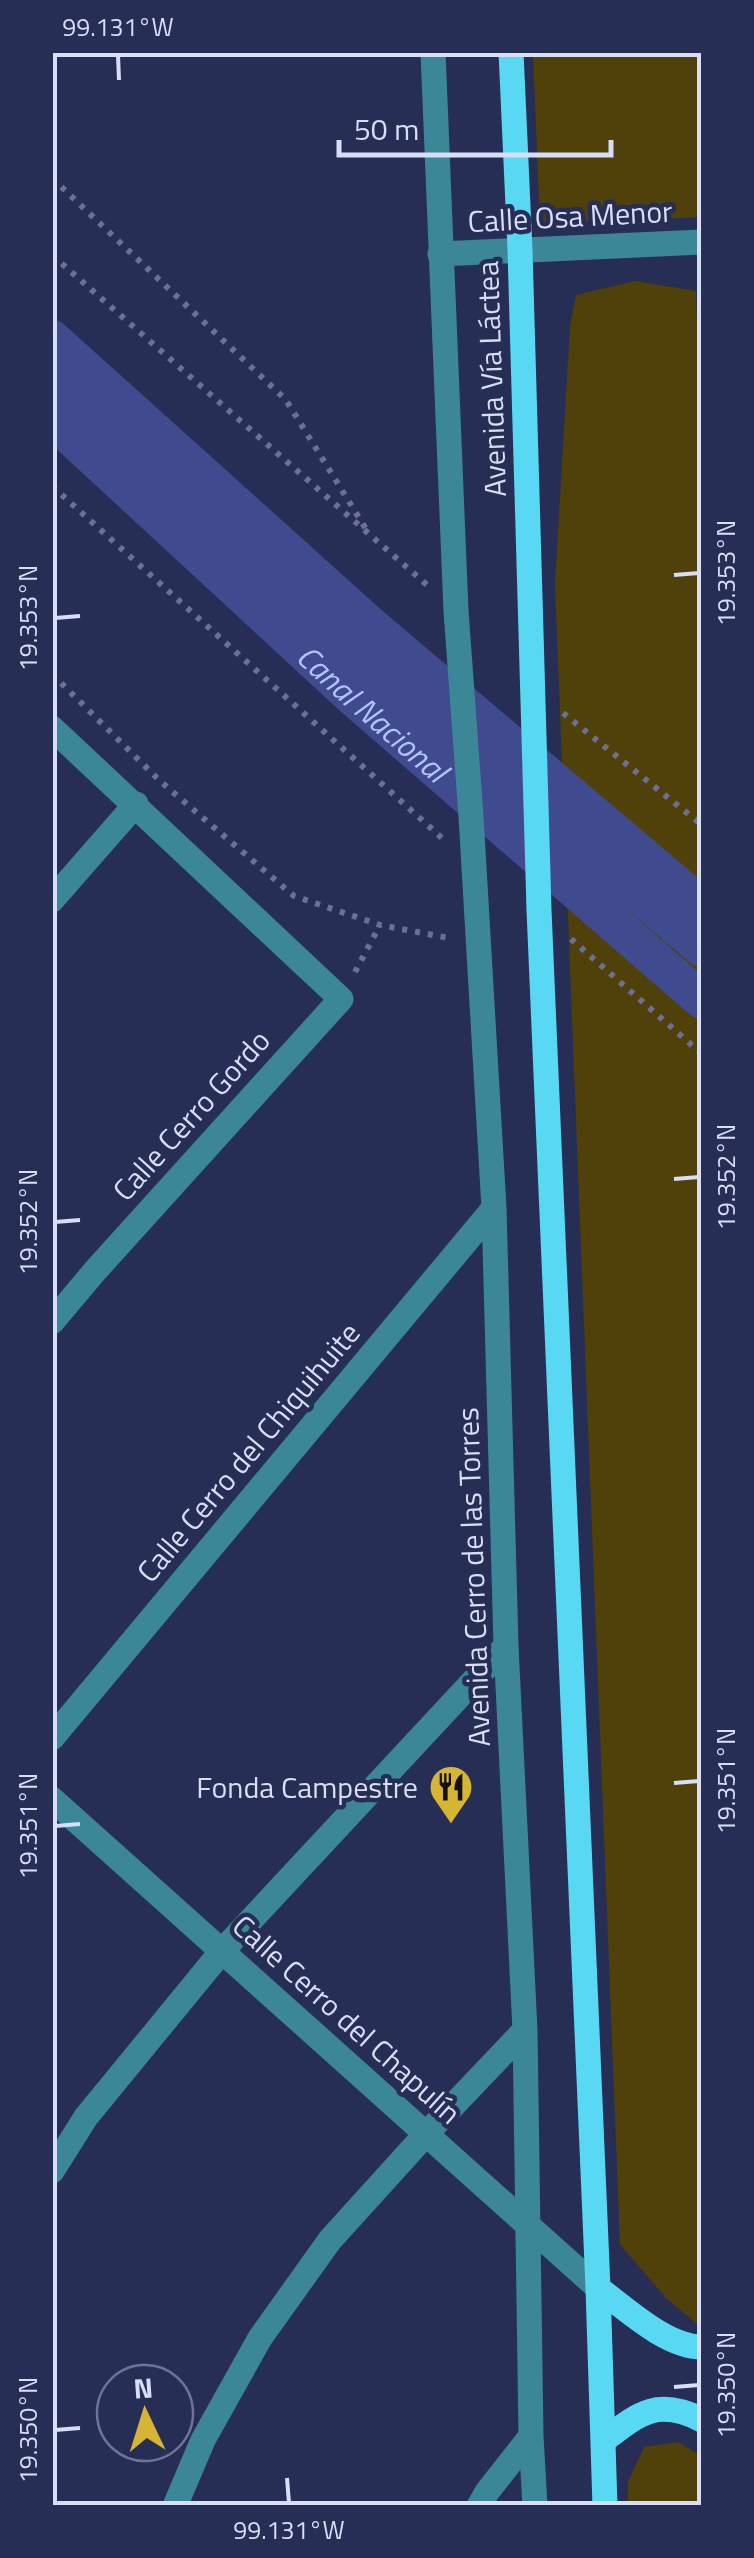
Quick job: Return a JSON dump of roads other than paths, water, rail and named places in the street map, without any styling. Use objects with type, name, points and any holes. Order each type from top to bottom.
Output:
[{"type":"main road","name":"Avenida Vía Láctea","points":[[512,52],[538,910],[598,2288]]},
{"type":"main road","points":[[598,2288],[651,2327],[688,2347],[702,2347]]},
{"type":"main road","points":[[598,2288],[605,2506]]},
{"type":"main road","points":[[602,2441],[635,2416],[663,2408],[702,2420]]},
{"type":"street","name":"Avenida Vía Láctea","points":[[433,52],[460,646]]},
{"type":"street","name":"Calle Osa Menor","points":[[440,254],[702,242]]},
{"type":"street","name":"Avenida Cerro de las Torres","points":[[460,646],[494,1208],[506,1646],[525,2030],[535,2506]]},
{"type":"street","points":[[52,728],[136,804],[52,900]]},
{"type":"street","name":"Calle Cerro Gordo","points":[[52,1322],[340,998],[136,804]]},
{"type":"street","name":"Calle Cerro del Chiquihuite","points":[[52,1738],[494,1208]]},
{"type":"street","points":[[52,2171],[86,2118],[222,1951],[506,1646]]},
{"type":"street","name":"Calle Cerro del Chapulín","points":[[52,1799],[598,2288]]},
{"type":"street","points":[[175,2506],[203,2440],[260,2338],[330,2240],[525,2030]]},
{"type":"street","points":[[480,2506],[531,2436]]},
{"type":"waterway","name":"Canal Nacional","points":[[52,339],[371,626],[702,906]]},
{"type":"waterway","name":"Canal Nacional","points":[[52,376],[430,719],[702,948]]},
{"type":"waterway","name":"Canal Nacional","points":[[52,419],[353,697],[702,1000]]},
{"type":"place","name":"Fonda Campestre","points":[[451,1825]]}]
